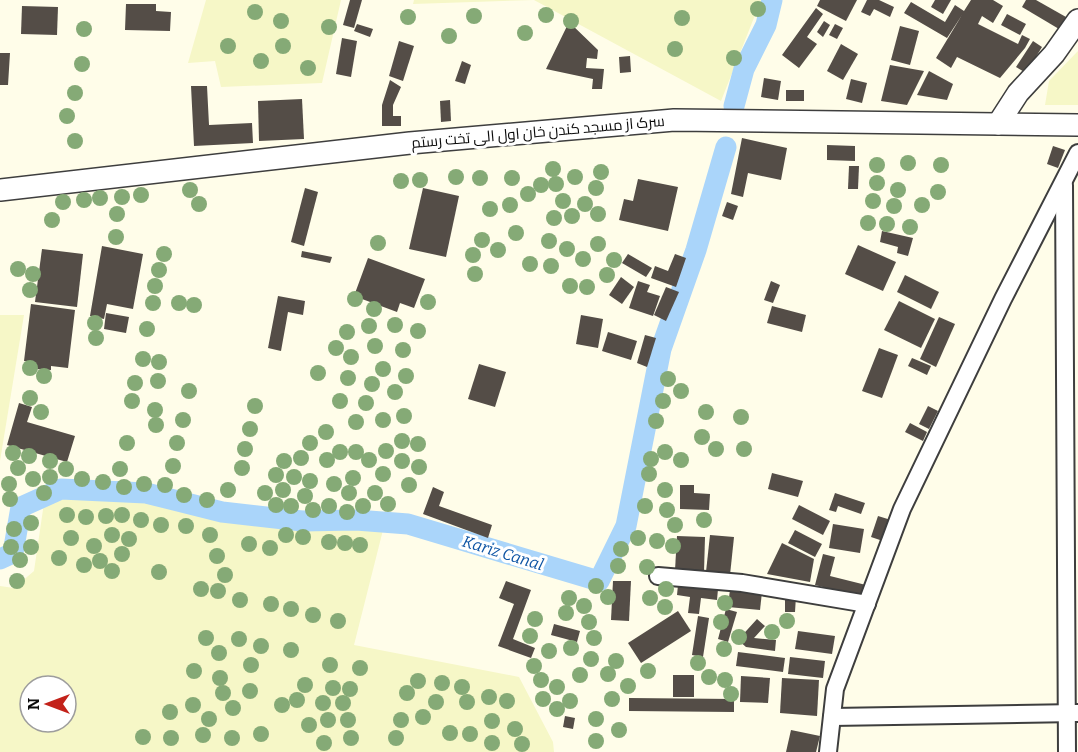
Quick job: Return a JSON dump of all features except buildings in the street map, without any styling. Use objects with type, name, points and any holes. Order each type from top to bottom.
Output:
[{"type":"street","points":[[998,124],[1018,93],[1054,54],[1078,20]]},
{"type":"street","name":"سرک از مسجد کندن خان اول الی تخت رستم","points":[[0,190],[410,143],[674,120],[1078,126]]},
{"type":"street","points":[[828,752],[836,689],[902,509],[1003,299],[1078,153]]},
{"type":"street","points":[[1064,182],[1073,713],[1067,752]]},
{"type":"street","points":[[658,576],[742,583],[867,604]]},
{"type":"street","points":[[832,717],[1073,713]]},
{"type":"green space","points":[[206,0],[341,0],[322,83],[221,87],[215,61],[188,63]]},
{"type":"green space","points":[[414,0],[534,0],[413,4]]},
{"type":"green space","points":[[534,0],[761,0],[721,101]]},
{"type":"green space","points":[[1078,51],[1078,105],[1045,105],[1049,81]]},
{"type":"green space","points":[[0,315],[24,315],[0,461]]},
{"type":"green space","points":[[45,496],[179,502],[383,530],[354,645],[519,677],[553,742],[554,752],[0,752],[0,586],[14,588],[34,571]]},
{"type":"waterway","name":"Kariz Canal","points":[[734,106],[744,69],[766,25],[772,0]]},
{"type":"waterway","name":"Kariz Canal","points":[[0,559],[13,553],[21,507],[61,489],[146,493],[222,512],[302,521],[356,520],[408,524],[599,581],[626,526],[661,349],[696,250],[726,147]]}]
